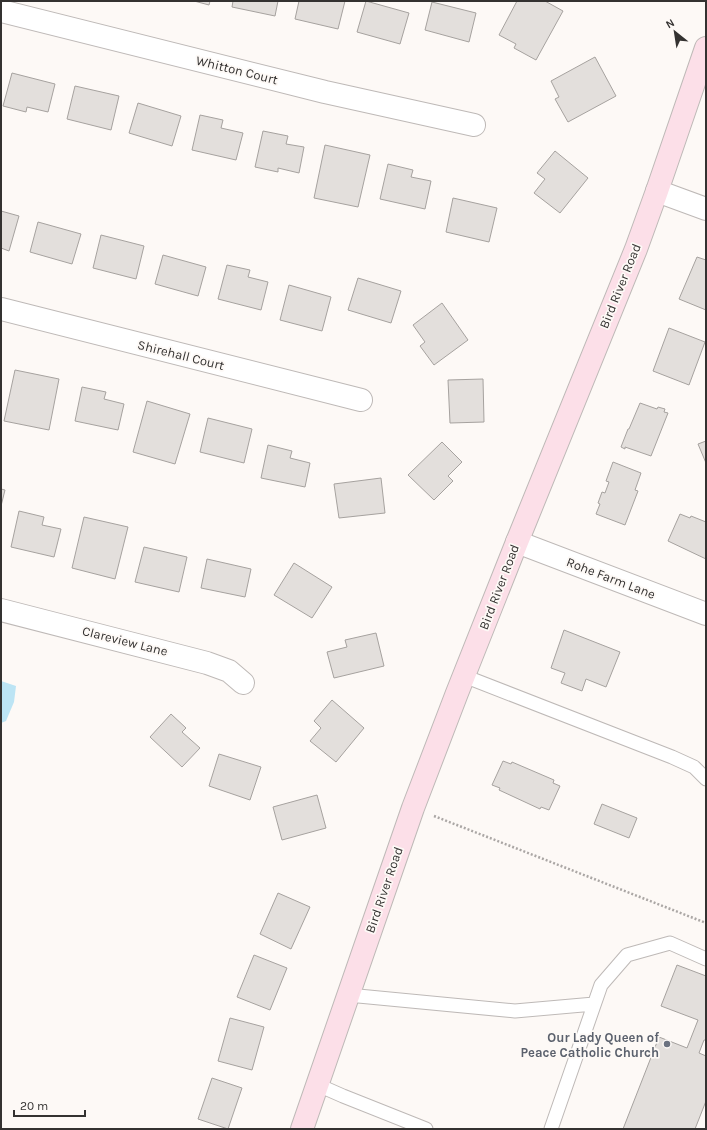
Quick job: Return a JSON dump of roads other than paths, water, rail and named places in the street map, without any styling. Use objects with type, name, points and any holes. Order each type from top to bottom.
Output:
[{"type":"street","name":"Whitton Court","points":[[1,10],[325,92],[474,125]]},
{"type":"street","name":"Bird River Road","points":[[302,1129],[413,808],[517,542],[636,249],[706,48]]},
{"type":"street","points":[[657,191],[706,209]]},
{"type":"street","name":"Shirehall Court","points":[[1,309],[361,400]]},
{"type":"street","name":"Rohe Farm Lane","points":[[517,542],[706,614]]},
{"type":"street","name":"Clareview Lane","points":[[1,610],[207,662],[229,671],[244,683]]},
{"type":"lane","points":[[464,676],[694,766],[706,779]]},
{"type":"lane","points":[[551,1129],[601,985],[627,955],[670,944],[706,959]]},
{"type":"lane","points":[[348,995],[515,1011],[594,1004]]},
{"type":"lane","points":[[318,1085],[426,1129]]},
{"type":"water","points":[[1,681],[16,686],[14,702],[6,721],[1,723]]},
{"type":"place","name":"Our Lady Queen of Peace Catholic Church","points":[[667,1044]]}]
